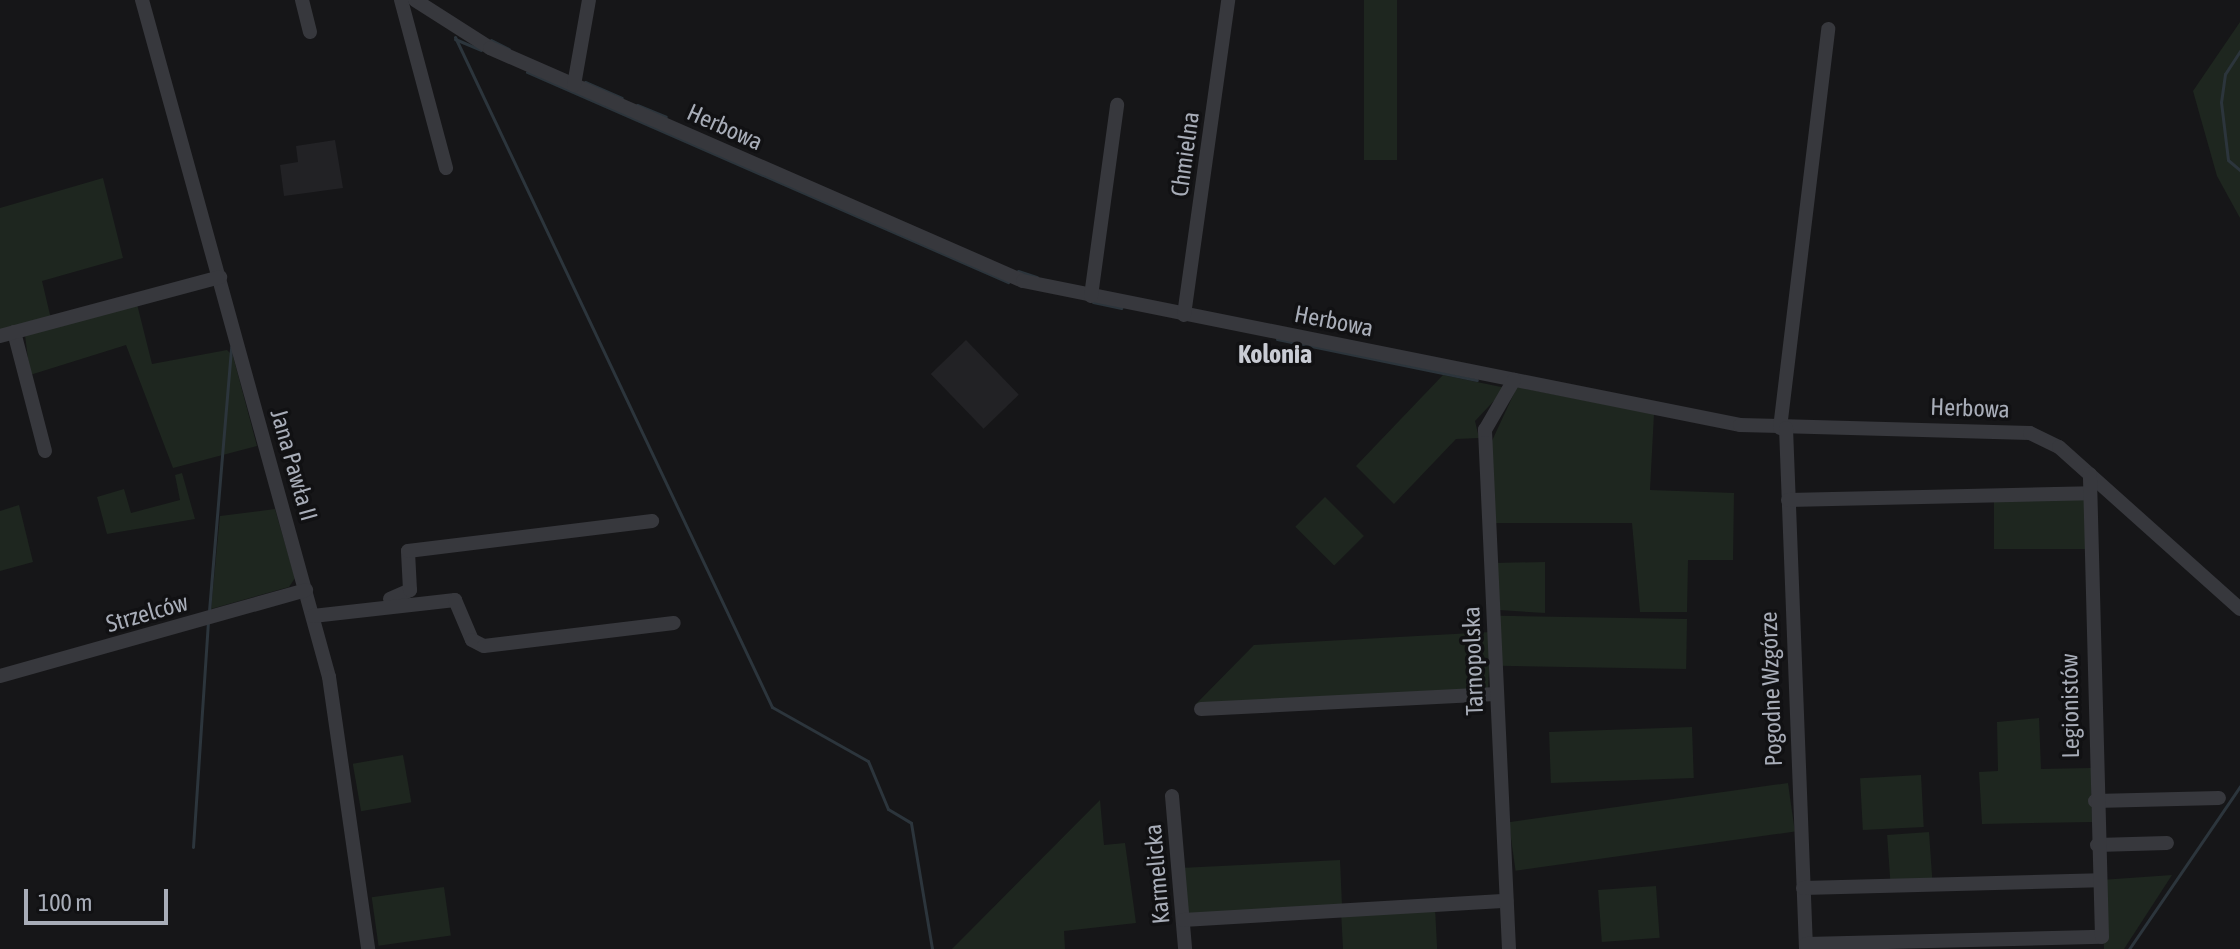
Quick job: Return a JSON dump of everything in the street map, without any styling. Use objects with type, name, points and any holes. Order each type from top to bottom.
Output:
[{"type":"street","name":"Jana Pawła II","points":[[142,0],[313,613],[340,732],[368,949]]},
{"type":"street","points":[[302,0],[310,32]]},
{"type":"street","points":[[401,0],[446,168]]},
{"type":"street","name":"Herbowa","points":[[415,0],[460,34],[1004,274],[1184,315],[1514,380],[1783,428],[2013,430],[2047,440],[2090,474],[2240,609]]},
{"type":"street","points":[[574,85],[589,0]]},
{"type":"street","name":"Chmielna","points":[[1184,315],[1228,0]]},
{"type":"street","name":"Pogodne Wzgórze","points":[[1806,947],[1783,428],[1828,29]]},
{"type":"street","points":[[1091,296],[1117,105]]},
{"type":"street","points":[[45,451],[7,334],[220,277]]},
{"type":"street","name":"Tarnopolska","points":[[1509,949],[1485,430],[1514,380]]},
{"type":"street","name":"Legionistów","points":[[1806,947],[2102,937],[2095,801],[2090,474]]},
{"type":"street","points":[[1788,500],[2090,493]]},
{"type":"street","points":[[313,613],[408,595],[408,551],[652,521]]},
{"type":"street","name":"Strzelców","points":[[0,676],[306,590]]},
{"type":"street","points":[[313,613],[455,600],[472,640],[484,646],[674,623]]},
{"type":"street","points":[[1201,709],[1496,694]]},
{"type":"street","name":"Karmelicka","points":[[1172,796],[1185,949]]},
{"type":"street","points":[[2095,801],[2219,798]]},
{"type":"street","points":[[2097,845],[2167,843]]},
{"type":"street","points":[[1803,888],[2099,880]]},
{"type":"street","points":[[1183,920],[1506,901]]},
{"type":"shaded area","points":[[1364,0],[1397,0],[1397,160],[1364,160]]},
{"type":"shaded area","points":[[2240,22],[2240,218],[2217,176],[2193,91]]},
{"type":"shaded area","points":[[335,140],[343,188],[284,196],[280,165],[298,162],[296,146]]},
{"type":"shaded area","points":[[103,178],[123,258],[42,281],[51,319],[0,334],[0,208]]},
{"type":"shaded area","points":[[137,304],[152,364],[227,350],[233,356],[257,446],[173,468],[126,345],[30,375],[25,335]]},
{"type":"shaded area","points":[[966,340],[1019,395],[984,429],[931,374]]},
{"type":"shaded area","points":[[1443,375],[1506,388],[1475,421],[1479,438],[1456,439],[1394,504],[1356,466]]},
{"type":"shaded area","points":[[1517,387],[1654,414],[1650,490],[1734,493],[1733,560],[1688,560],[1687,612],[1640,612],[1632,523],[1493,523],[1490,445]]},
{"type":"shaded area","points":[[182,473],[195,519],[107,534],[97,497],[124,489],[131,513],[180,500],[175,475]]},
{"type":"shaded area","points":[[1994,496],[2087,496],[2087,549],[1994,549]]},
{"type":"shaded area","points":[[1325,497],[1364,536],[1334,566],[1295,527]]},
{"type":"shaded area","points":[[19,505],[33,562],[0,571],[0,511]]},
{"type":"shaded area","points":[[275,509],[295,578],[289,587],[211,609],[220,516]]},
{"type":"shaded area","points":[[1545,562],[1545,613],[1499,610],[1494,563]]},
{"type":"shaded area","points":[[1500,616],[1687,619],[1686,669],[1499,666]]},
{"type":"shaded area","points":[[1491,632],[1488,689],[1195,705],[1254,645]]},
{"type":"shaded area","points":[[2039,718],[2041,769],[2091,768],[2092,822],[1982,824],[1979,772],[1998,771],[1997,722]]},
{"type":"shaded area","points":[[1692,727],[1694,778],[1551,783],[1549,732]]},
{"type":"shaded area","points":[[403,755],[411,802],[361,811],[353,764]]},
{"type":"shaded area","points":[[1921,775],[1924,827],[1863,830],[1860,778]]},
{"type":"shaded area","points":[[1788,783],[1795,832],[1516,871],[1509,822]]},
{"type":"shaded area","points":[[1100,800],[1104,845],[1125,843],[1136,923],[1064,931],[1065,949],[952,949]]},
{"type":"shaded area","points":[[1929,832],[1932,881],[1891,884],[1887,835]]},
{"type":"shaded area","points":[[1340,860],[1342,906],[1191,915],[1182,908],[1180,868]]},
{"type":"shaded area","points":[[2172,875],[2124,949],[2104,949],[2101,880]]},
{"type":"shaded area","points":[[1656,886],[1660,938],[1602,942],[1598,890]]},
{"type":"shaded area","points":[[444,887],[451,936],[379,946],[372,897]]},
{"type":"shaded area","points":[[1435,908],[1437,949],[1343,949],[1341,913]]},
{"type":"waterway","points":[[455,37],[772,707],[868,761],[888,809],[911,823],[932,949]]},
{"type":"waterway","points":[[455,39],[481,50]]},
{"type":"waterway","points":[[491,40],[509,49]]},
{"type":"waterway","points":[[2240,51],[2225,74],[2221,102],[2228,160],[2240,170]]},
{"type":"waterway","points":[[527,72],[1008,282]]},
{"type":"waterway","points":[[585,82],[622,98]]},
{"type":"waterway","points":[[637,105],[666,117]]},
{"type":"waterway","points":[[1018,271],[1037,277]]},
{"type":"waterway","points":[[1093,302],[1121,308]]},
{"type":"waterway","points":[[1277,339],[1477,380]]},
{"type":"waterway","points":[[209,611],[231,347]]},
{"type":"waterway","points":[[193,847],[208,624]]},
{"type":"waterway","points":[[2129,949],[2240,786]]},
{"type":"district","name":"Kolonia","points":[[1275,355]]}]
